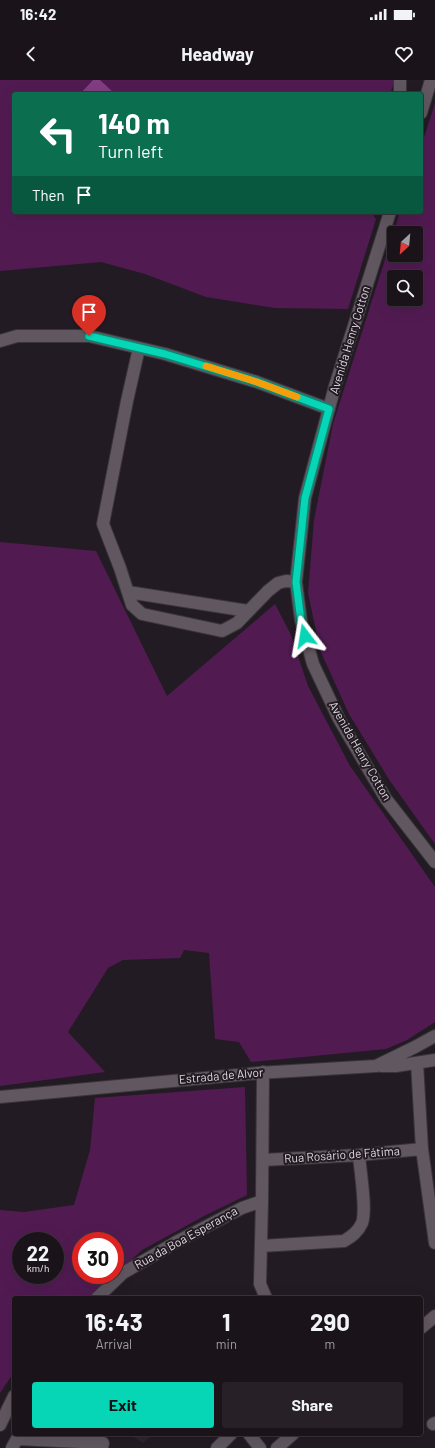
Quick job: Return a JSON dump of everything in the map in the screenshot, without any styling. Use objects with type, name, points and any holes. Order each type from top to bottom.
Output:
[{"type":"street","points":[[400,80],[400,92]]},
{"type":"street","points":[[423,106],[431,80]]},
{"type":"street","name":"Avenida Henry Cotton","points":[[389,214],[329,409],[305,498],[296,582],[301,621],[313,664],[339,719],[386,799],[435,862]]},
{"type":"street","points":[[0,341],[18,336],[89,336],[165,354],[257,382],[329,409]]},
{"type":"street","points":[[139,348],[126,401],[103,524],[132,605],[142,614],[222,631],[237,623],[268,591],[278,583],[286,581],[296,582]]},
{"type":"street","points":[[128,592],[248,611]]},
{"type":"street","name":"Estrada de Alvor","points":[[0,1097],[263,1072],[376,1066],[435,1036]]},
{"type":"street","points":[[376,1066],[396,1066],[435,1060]]},
{"type":"street","points":[[417,1063],[422,1149],[435,1243]]},
{"type":"street","points":[[261,1296],[263,1072]]},
{"type":"street","name":"Rua Rosário de Fátima","points":[[263,1160],[359,1155],[422,1149]]},
{"type":"street","points":[[261,1246],[344,1241],[355,1234],[362,1224],[364,1214],[359,1155]]},
{"type":"street","name":"Rua da Boa Esperança","points":[[99,1296],[123,1273],[178,1241],[242,1208],[262,1201]]},
{"type":"street","points":[[423,1326],[435,1316]]},
{"type":"street","points":[[0,1425],[12,1400]]},
{"type":"street","points":[[217,1448],[229,1436]]},
{"type":"street","points":[[251,1436],[260,1448]]},
{"type":"street","points":[[277,1448],[292,1436]]},
{"type":"street","points":[[12,1448],[16,1439],[103,1443],[102,1448]]},
{"type":"shaded area","points":[[0,80],[395,80],[391,92],[12,92],[12,214],[372,214],[376,219],[348,309],[275,308],[206,297],[145,274],[101,262],[0,271]]},
{"type":"shaded area","points":[[93,80],[100,80],[113,92],[82,92]]},
{"type":"shaded area","points":[[435,103],[435,844],[390,781],[349,714],[320,650],[308,593],[314,520],[333,424],[387,253],[387,262],[423,262],[423,226],[396,226],[399,214],[423,214],[423,141]]},
{"type":"shaded area","points":[[0,542],[96,551],[167,696],[275,604],[291,635],[308,686],[350,766],[435,887],[435,1022],[407,1040],[386,1049],[251,1062],[239,1042],[215,1039],[209,953],[184,950],[180,958],[123,960],[108,968],[68,1032],[105,1072],[0,1086]]},
{"type":"shaded area","points":[[245,1087],[247,1195],[204,1216],[142,1250],[124,1267],[124,1232],[72,1232],[72,1284],[105,1284],[92,1296],[12,1296],[12,1375],[0,1393],[0,1210],[24,1212],[74,1205],[90,1150],[95,1098]]},
{"type":"shaded area","points":[[132,1436],[152,1436],[143,1443]]},
{"type":"slow traffic","points":[[206,366],[257,382],[297,397]]},
{"type":"route","points":[[89,336],[165,354],[257,382],[329,409],[305,498],[296,582],[301,621],[305,636]]}]
